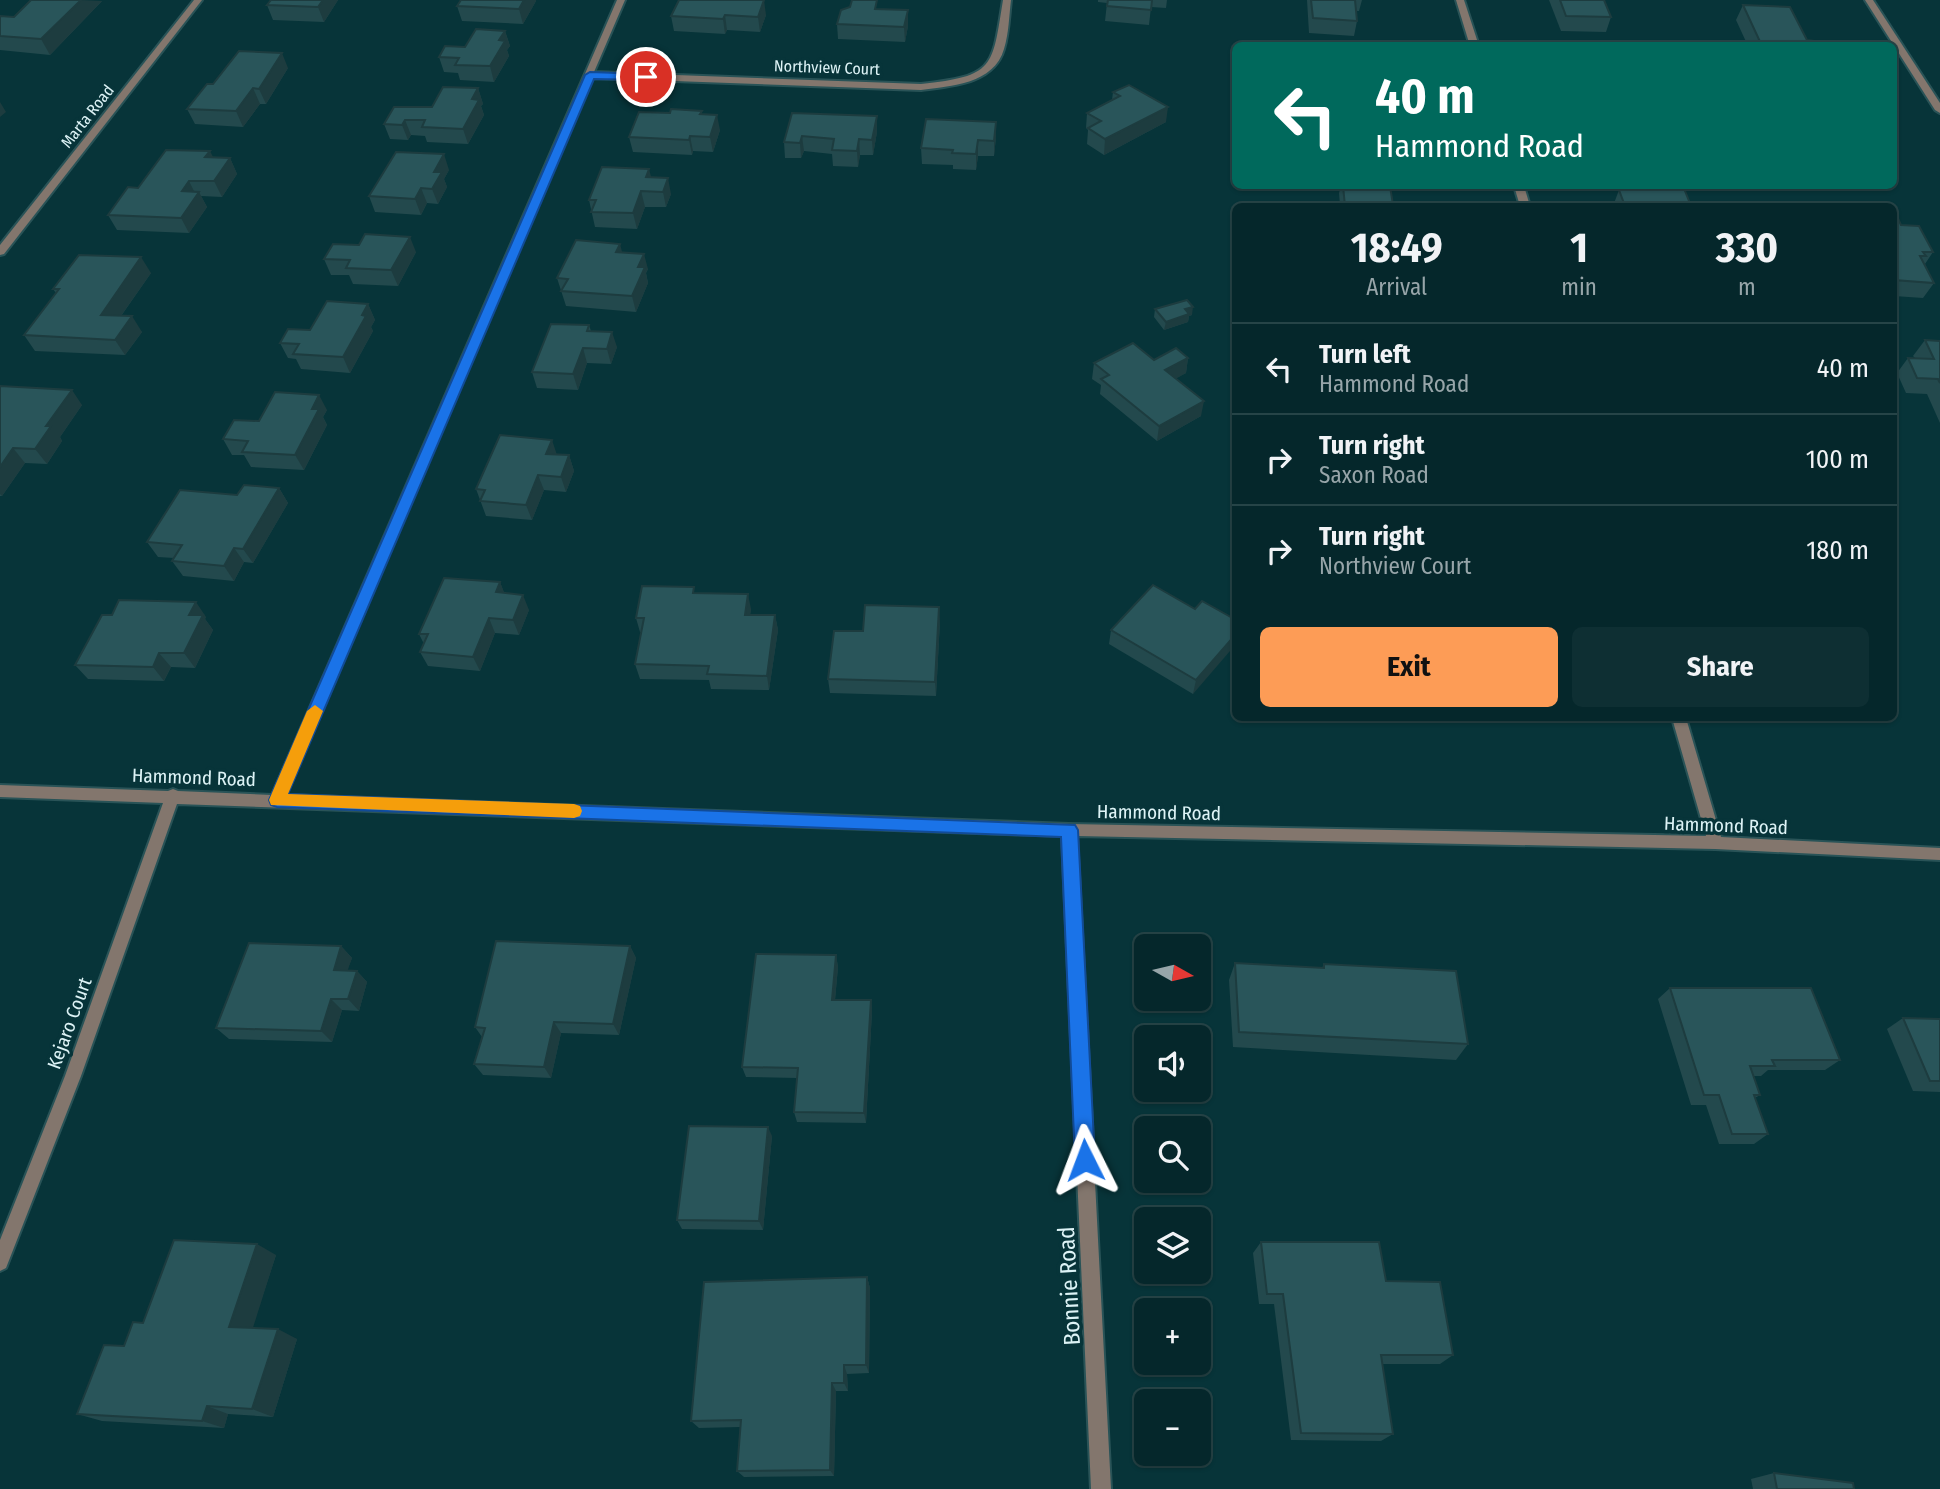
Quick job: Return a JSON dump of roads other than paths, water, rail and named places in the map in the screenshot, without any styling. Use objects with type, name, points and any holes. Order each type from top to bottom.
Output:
[{"type":"street","name":"Marta Road","points":[[0,252],[198,0]]},
{"type":"street","points":[[277,800],[621,0]]},
{"type":"street","name":"Northview Court","points":[[590,75],[920,87],[962,82],[986,70],[998,55],[1007,0]]},
{"type":"street","points":[[1460,0],[1474,42]]},
{"type":"street","points":[[1869,0],[1896,42]]},
{"type":"street","points":[[1897,43],[1940,110]]},
{"type":"street","points":[[1680,721],[1715,843]]},
{"type":"street","name":"Hammond Road","points":[[0,790],[1069,830],[1715,843],[1940,854]]},
{"type":"street","name":"Kejaro Court","points":[[0,1262],[73,1076],[173,795]]},
{"type":"street","name":"Bonnie Road","points":[[1069,830],[1101,1489]]}]
